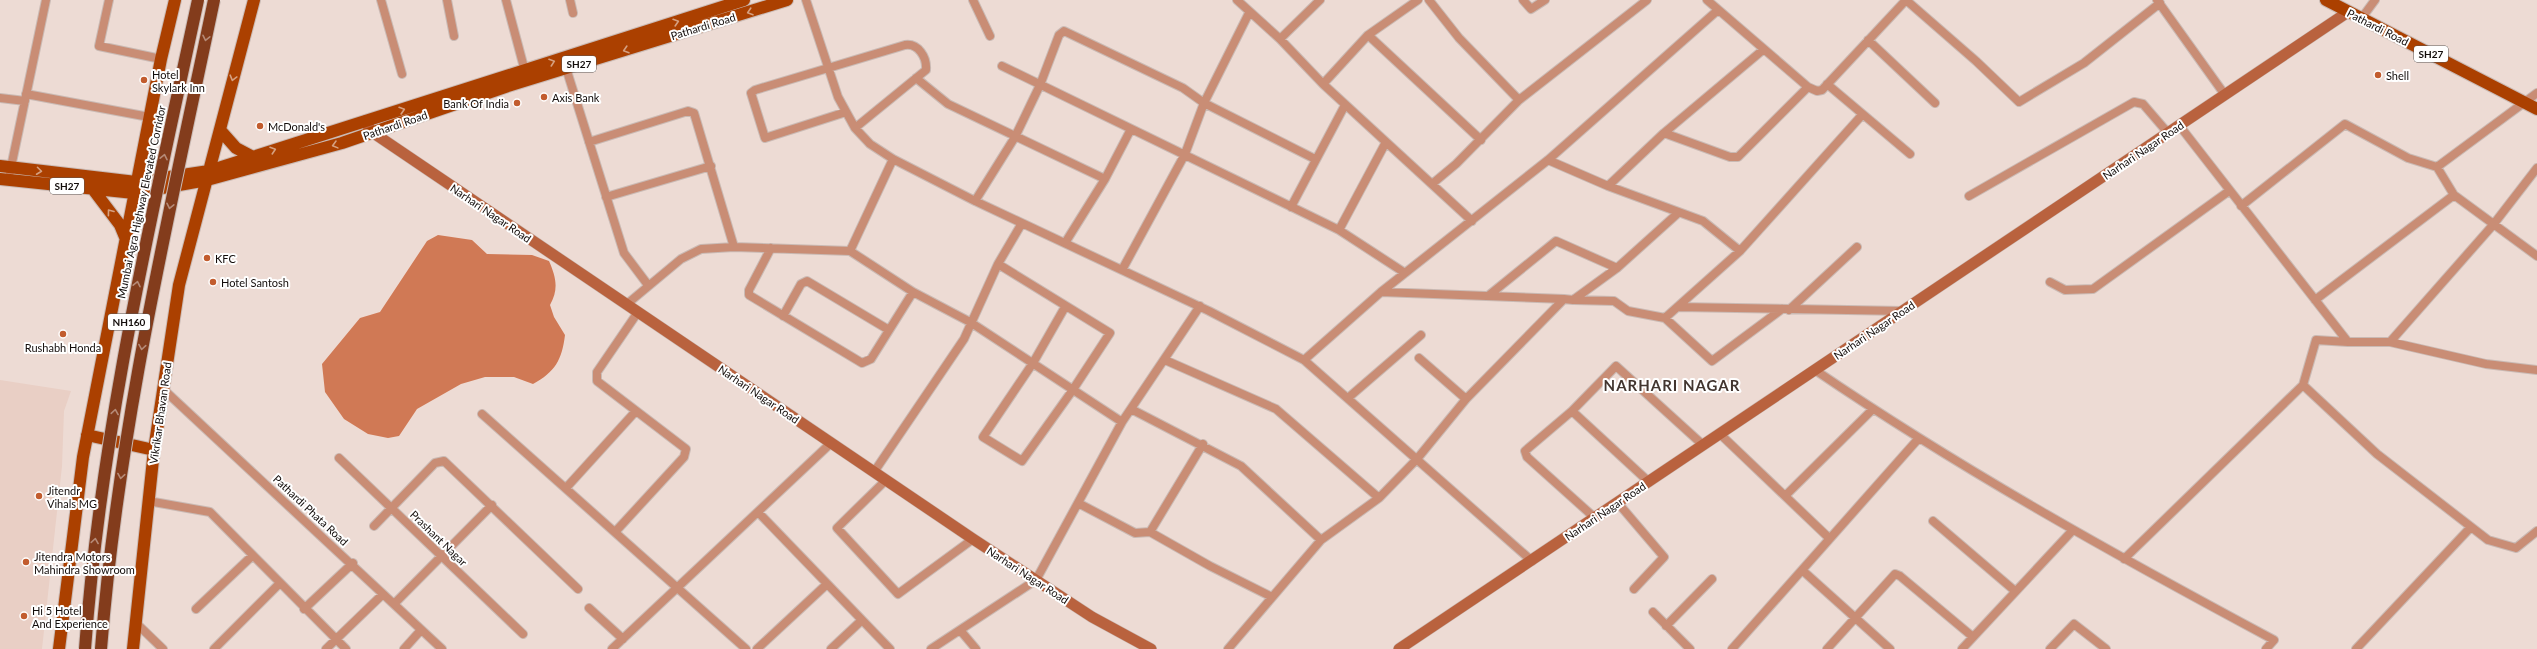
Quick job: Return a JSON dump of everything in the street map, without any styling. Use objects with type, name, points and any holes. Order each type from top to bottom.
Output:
[{"type":"highway","name":"Mumbai Agra Highway Elevated Corridor","points":[[85,649],[91,562],[128,325],[198,0]]},
{"type":"highway","name":"NH160","points":[[101,649],[108,562],[145,328],[214,0]]},
{"type":"main road","points":[[59,649],[87,435],[149,117],[176,0]]},
{"type":"main road","name":"Vikrikar Bhavan Road","points":[[133,649],[154,450],[179,285],[254,0]]},
{"type":"main road","points":[[208,175],[253,157],[365,121],[526,76],[744,0]]},
{"type":"main road","name":"Pathardi Road","points":[[208,175],[372,132],[526,76],[566,68],[787,0]]},
{"type":"main road","name":"Pathardi Road","points":[[2326,0],[2537,109]]},
{"type":"main road","points":[[220,130],[236,148],[253,157]]},
{"type":"main road","points":[[6,167],[135,187]]},
{"type":"main road","name":"SH27","points":[[4,180],[92,188],[135,187],[208,175]]},
{"type":"main road","points":[[92,188],[120,225],[125,237]]},
{"type":"main road","points":[[87,435],[154,450]]},
{"type":"street","points":[[4,180],[6,167],[26,98],[46,0]]},
{"type":"street","points":[[109,0],[99,46],[161,60]]},
{"type":"street","points":[[381,0],[402,74]]},
{"type":"street","points":[[447,0],[454,36]]},
{"type":"street","points":[[506,0],[526,76]]},
{"type":"street","points":[[570,0],[573,13]]},
{"type":"street","points":[[806,0],[828,68],[846,112],[855,128],[870,144],[893,159],[975,201],[1200,306],[1304,360],[1532,561]]},
{"type":"street","points":[[973,0],[990,36]]},
{"type":"street","points":[[1237,0],[1249,13],[1280,38],[1345,105],[1472,221]]},
{"type":"street","points":[[1280,38],[1320,0]]},
{"type":"street","points":[[1324,84],[1368,35],[1418,0]]},
{"type":"street","points":[[1441,0],[1431,3],[1459,38],[1520,100]]},
{"type":"street","points":[[1523,0],[1531,9],[1545,0]]},
{"type":"street","points":[[1432,184],[1456,164],[1520,100],[1647,0]]},
{"type":"street","points":[[1707,0],[1808,87],[1820,91],[1906,0],[1976,61],[2019,102],[2084,63],[2159,1],[2225,95]]},
{"type":"street","points":[[2361,19],[2375,0]]},
{"type":"street","points":[[1304,360],[1381,292],[1548,160],[1718,10]]},
{"type":"street","name":"Narhari Nagar Road","points":[[1399,649],[2348,12]]},
{"type":"street","points":[[1122,270],[1185,154],[1204,103],[1249,13]]},
{"type":"street","points":[[975,201],[1015,137],[1040,85],[1059,35],[1066,31],[1183,88],[1204,103],[1316,158]]},
{"type":"street","points":[[1368,35],[1481,140]]},
{"type":"street","points":[[1868,40],[1935,103]]},
{"type":"street","points":[[846,112],[767,138],[764,136],[752,92],[911,44],[921,52],[926,65],[926,70],[855,128]]},
{"type":"street","points":[[1608,186],[1664,133],[1764,49]]},
{"type":"street","points":[[1002,66],[1339,230],[1405,273]]},
{"type":"street","points":[[566,68],[624,253],[648,285]]},
{"type":"street","points":[[916,78],[948,104],[1106,179]]},
{"type":"street","points":[[1827,84],[1910,154]]},
{"type":"street","points":[[1664,133],[1730,157],[1738,157],[1808,87]]},
{"type":"street","points":[[2437,167],[2526,103],[2537,93]]},
{"type":"street","points":[[0,98],[26,98],[149,117]]},
{"type":"street","points":[[1969,196],[2134,102],[2143,104],[2168,133]]},
{"type":"street","points":[[1291,207],[1345,105]]},
{"type":"street","points":[[589,142],[691,111],[695,116],[711,166],[734,247]]},
{"type":"street","points":[[1665,318],[1740,251],[1862,115]]},
{"type":"street","points":[[365,121],[372,132]]},
{"type":"street","points":[[2241,206],[2345,124],[2408,158],[2437,167],[2454,195],[2537,256]]},
{"type":"street","points":[[2179,125],[2348,342]]},
{"type":"street","points":[[1065,243],[1106,179],[1132,129]]},
{"type":"street","name":"Narhari Nagar Road","points":[[372,132],[973,539],[1092,617],[1151,649]]},
{"type":"street","points":[[1339,230],[1386,142]]},
{"type":"street","points":[[850,251],[893,159]]},
{"type":"street","points":[[1548,160],[1677,214],[1706,223],[1740,251]]},
{"type":"street","points":[[606,197],[711,166]]},
{"type":"street","points":[[2390,342],[2493,225],[2537,168]]},
{"type":"street","points":[[2050,282],[2065,290],[2093,289],[2229,191]]},
{"type":"street","points":[[2315,300],[2454,195]]},
{"type":"street","points":[[1573,300],[1617,268],[1677,214]]},
{"type":"street","points":[[874,472],[964,339],[970,322],[998,264],[1022,223]]},
{"type":"street","points":[[1488,296],[1556,241],[1617,268]]},
{"type":"street","points":[[1381,292],[1614,301],[1628,311],[1665,318],[1712,361],[1718,359],[1785,309],[1857,246]]},
{"type":"street","points":[[627,304],[648,285],[690,254],[701,249],[734,247],[850,251],[913,292],[970,322],[1033,363],[1072,391],[1122,422]]},
{"type":"street","points":[[772,248],[748,293],[751,297],[862,363],[871,359],[913,292]]},
{"type":"street","points":[[998,264],[1065,307],[1110,333],[1072,391],[1022,461],[983,437],[1033,363],[1065,307]]},
{"type":"street","points":[[783,316],[801,284],[807,281],[889,330]]},
{"type":"street","points":[[1228,649],[1321,540],[1379,498],[1417,459],[1466,399],[1564,299]]},
{"type":"street","points":[[931,649],[1036,580],[1122,422],[1200,306]]},
{"type":"street","points":[[1678,307],[1903,311]]},
{"type":"street","points":[[616,531],[684,457],[686,449],[599,385],[596,376],[638,312]]},
{"type":"street","points":[[1348,398],[1421,335]]},
{"type":"street","points":[[2124,560],[2303,385],[2316,340],[2390,342],[2486,364],[2537,370]]},
{"type":"street","points":[[1419,358],[1466,399]]},
{"type":"street","points":[[1165,360],[1276,409],[1379,498]]},
{"type":"street","points":[[1595,518],[1527,456],[1525,451],[1572,411],[1616,366],[1703,445]]},
{"type":"street","points":[[1815,370],[1919,438],[2072,531],[2274,640],[2266,649]]},
{"type":"street","points":[[2303,385],[2377,454],[2488,540],[2516,548],[2537,530]]},
{"type":"street","name":"Pathardi Phata Road","points":[[163,389],[353,564],[442,649]]},
{"type":"street","points":[[1131,409],[1203,444],[1248,471],[1321,540]]},
{"type":"street","points":[[1785,496],[1873,409]]},
{"type":"street","points":[[1572,411],[1649,482]]},
{"type":"street","points":[[566,488],[635,412]]},
{"type":"street","points":[[482,414],[616,531],[746,649]]},
{"type":"street","points":[[1720,434],[1829,538]]},
{"type":"street","points":[[1732,649],[1919,438]]},
{"type":"street","points":[[612,649],[831,443]]},
{"type":"street","points":[[1150,532],[1203,444]]},
{"type":"street","name":"Prashant Nagar","points":[[339,458],[523,634]]},
{"type":"street","points":[[374,526],[391,507],[441,460],[492,505],[578,589]]},
{"type":"street","points":[[886,480],[837,528],[898,594],[973,539]]},
{"type":"street","points":[[148,501],[210,512],[279,584],[346,649]]},
{"type":"street","points":[[1078,503],[1135,533],[1150,532],[1210,566],[1272,597]]},
{"type":"street","points":[[1618,503],[1664,557],[1634,589]]},
{"type":"street","points":[[394,604],[492,505]]},
{"type":"street","points":[[758,512],[890,649]]},
{"type":"street","points":[[1933,521],[2016,591]]},
{"type":"street","points":[[2356,649],[2471,527]]},
{"type":"street","points":[[1962,649],[2072,531]]},
{"type":"street","points":[[196,609],[252,556]]},
{"type":"street","points":[[304,609],[353,564]]},
{"type":"street","points":[[1802,570],[1890,649]]},
{"type":"street","points":[[1827,649],[1891,576],[1897,574],[1973,637]]},
{"type":"street","points":[[1666,626],[1712,579]]},
{"type":"street","points":[[214,649],[279,584]]},
{"type":"street","points":[[757,649],[827,584]]},
{"type":"street","points":[[326,649],[383,594]]},
{"type":"street","points":[[589,608],[623,639]]},
{"type":"street","points":[[1653,612],[1690,649]]},
{"type":"street","points":[[831,649],[862,620]]},
{"type":"street","points":[[136,622],[163,649]]},
{"type":"street","points":[[2050,649],[2074,624],[2106,649]]},
{"type":"street","points":[[404,649],[421,630]]},
{"type":"street","points":[[960,630],[976,649]]},
{"type":"shaded area","points":[[438,235],[472,240],[487,254],[532,255],[549,261],[556,283],[555,294],[550,305],[554,317],[565,335],[562,352],[552,370],[533,384],[514,377],[485,377],[461,384],[417,409],[399,436],[388,438],[368,434],[344,419],[325,392],[322,364],[360,318],[380,312],[427,241]]},
{"type":"shaded area","points":[[0,380],[71,391],[64,411],[62,466],[42,649],[0,649]]},
{"type":"place","name":"Shell","points":[[2378,75]]},
{"type":"place","name":"Hotel Skylark Inn","points":[[144,80]]},
{"type":"place","name":"Axis Bank","points":[[544,97]]},
{"type":"place","name":"Bank Of India","points":[[517,103]]},
{"type":"place","name":"McDonald's","points":[[260,126]]},
{"type":"place","name":"KFC","points":[[207,258]]},
{"type":"place","name":"Hotel Santosh","points":[[213,282]]},
{"type":"place","name":"Rushabh Honda","points":[[63,334]]},
{"type":"place","name":"Jitendr Vihals MG","points":[[39,496]]},
{"type":"place","name":"Jitendra Motors Mahindra Showroom","points":[[26,562]]},
{"type":"place","name":"Hi 5 Hotel And Experience","points":[[24,616]]},
{"type":"district","name":"NARHARI NAGAR","points":[[1672,385]]}]
